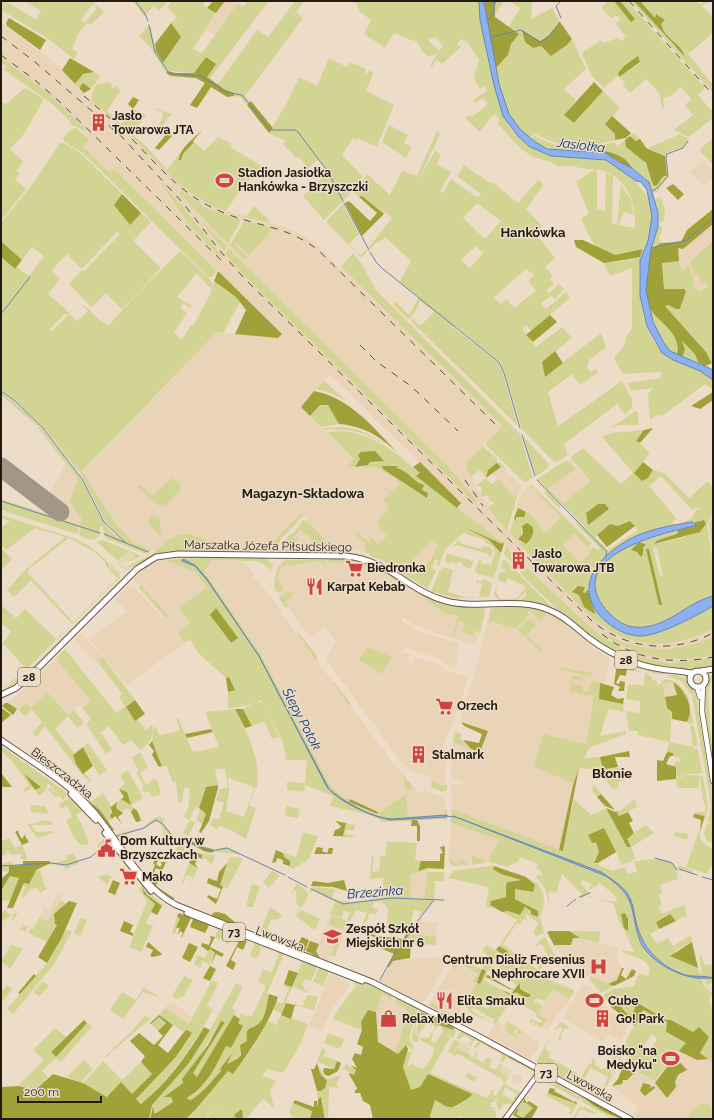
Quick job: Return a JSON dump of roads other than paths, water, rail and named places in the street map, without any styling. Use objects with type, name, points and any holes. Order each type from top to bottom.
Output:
[{"type":"main road","name":"Marszałka Józefa Piłsudskiego","points":[[1,695],[22,683],[134,571],[156,558],[182,554],[345,556],[364,559],[378,564],[433,596],[448,602],[517,603],[544,608],[564,618],[600,646],[622,659],[646,667],[691,675]]},
{"type":"main road","name":"Marszałka Józefa Piłsudskiego","points":[[1,691],[19,682],[63,642]]},
{"type":"main road","name":"28","points":[[691,675],[696,670],[713,671]]},
{"type":"main road","points":[[701,671],[706,677]]},
{"type":"main road","name":"28","points":[[702,685],[706,677],[713,671]]},
{"type":"main road","points":[[691,675],[692,685],[696,687],[701,698]]},
{"type":"main road","points":[[696,687],[702,685],[701,698],[713,781]]},
{"type":"main road","name":"Bieszczadzka","points":[[1,740],[75,794],[93,811],[118,847]]},
{"type":"main road","name":"Bieszczadzka","points":[[1,744],[72,795],[118,847]]},
{"type":"main road","name":"Lwowska","points":[[118,847],[147,887],[174,908],[391,991],[630,1119]]},
{"type":"street","points":[[505,1119],[541,1070]]},
{"type":"water","points":[[479,1],[484,1],[499,84],[509,114],[520,129],[534,141],[547,149],[606,153],[617,161],[632,168],[649,182],[658,212],[658,227],[651,249],[646,290],[653,322],[670,351],[713,370],[713,380],[700,371],[673,360],[662,353],[647,326],[640,296],[640,260],[648,241],[652,217],[647,190],[641,182],[636,181],[606,160],[551,156],[530,147],[518,136],[503,116],[494,85],[480,20]]},
{"type":"water","points":[[692,522],[696,524],[695,526],[662,534],[642,541],[623,550],[608,560],[598,573],[595,588],[603,606],[609,613],[621,623],[635,627],[646,627],[656,624],[703,599],[713,596],[713,606],[669,628],[651,635],[632,635],[615,628],[606,622],[593,605],[589,593],[590,581],[602,560],[624,543],[643,533]]},
{"type":"water","points":[[183,559],[196,566],[207,579],[259,656],[207,580],[195,566],[182,561]]},
{"type":"water","points":[[259,656],[329,789],[342,799],[358,808],[383,818],[356,808],[332,793],[327,787]]},
{"type":"water","points":[[447,815],[447,817],[391,820],[383,818],[391,819]]},
{"type":"water","points":[[453,816],[601,872],[618,884],[629,896],[639,931],[646,946],[664,964],[684,975],[660,964],[647,952],[639,938],[630,903],[623,890],[606,876]]},
{"type":"water","points":[[684,975],[706,977],[713,978],[696,978]]},
{"type":"waterway","points":[[135,1],[145,14],[148,21]]},
{"type":"waterway","points":[[487,22],[494,13],[495,1]]},
{"type":"waterway","points":[[561,1],[556,6],[561,18]]},
{"type":"waterway","points":[[490,37],[521,30],[540,42],[548,38],[560,22]]},
{"type":"waterway","points":[[149,25],[155,52],[169,73],[201,76],[226,92],[242,95],[270,130],[295,130],[298,132],[328,172],[343,201]]},
{"type":"waterway","points":[[651,191],[656,189],[668,176],[667,154],[683,148],[688,141]]},
{"type":"waterway","points":[[344,203],[369,250]]},
{"type":"waterway","points":[[651,248],[687,240],[713,218]]},
{"type":"waterway","points":[[370,252],[376,262],[383,269],[499,362],[504,373],[520,428]]},
{"type":"waterway","points":[[1,314],[30,277]]},
{"type":"waterway","points":[[1,391],[15,401],[43,428],[82,479],[104,522],[125,542]]},
{"type":"waterway","points":[[522,435],[535,476]]},
{"type":"waterway","points":[[537,480],[607,552],[605,558]]},
{"type":"waterway","name":"Ślepy Potok","points":[[1,501],[100,533]]},
{"type":"waterway","name":"Ślepy Potok","points":[[104,534],[148,552]]},
{"type":"waterway","name":"Ślepy Potok","points":[[446,816],[453,817]]},
{"type":"waterway","points":[[117,836],[144,828],[156,820],[163,824],[173,837],[211,851],[227,848],[285,875]]},
{"type":"waterway","points":[[1,866],[51,863],[66,865],[91,857],[108,842]]},
{"type":"waterway","points":[[655,858],[672,863],[677,870]]},
{"type":"waterway","points":[[679,869],[697,875]]},
{"type":"waterway","points":[[288,877],[307,887]]},
{"type":"waterway","points":[[702,877],[713,880]]},
{"type":"waterway","name":"Brzezinka","points":[[311,889],[343,904],[391,898],[444,900]]},
{"type":"waterway","points":[[580,897],[590,893]]},
{"type":"waterway","points":[[567,906],[576,899]]},
{"type":"waterway","points":[[380,980],[398,947],[433,901]]},
{"type":"railway","points":[[629,1],[713,95]]},
{"type":"railway","points":[[1,36],[35,62],[122,137],[183,203],[220,251],[244,278],[592,621],[606,631],[620,638],[651,646],[682,644],[698,640],[713,633]]},
{"type":"railway","points":[[1,55],[35,80],[61,103],[225,264]]},
{"type":"railway","points":[[84,96],[118,125]]},
{"type":"railway","points":[[132,139],[173,181],[208,206],[235,217],[283,231],[306,242],[318,250],[497,426]]},
{"type":"railway","points":[[360,345],[377,362],[411,386],[458,431]]},
{"type":"railway","points":[[465,480],[483,506]]},
{"type":"railway","points":[[602,634],[627,650],[654,658],[683,660],[713,657]]},
{"type":"place","name":"Jasło Towarowa JTA","points":[[99,123]]},
{"type":"place","name":"Stadion Jasiołka Hankówka - Brzyszczki","points":[[225,180]]},
{"type":"place","name":"Jasło Towarowa JTB","points":[[519,561]]},
{"type":"place","name":"Biedronka","points":[[354,568]]},
{"type":"place","name":"Karpat Kebab","points":[[314,587]]},
{"type":"place","name":"Orzech","points":[[444,706]]},
{"type":"place","name":"Stalmark","points":[[419,755]]},
{"type":"place","name":"Dom Kultury w Brzyszczkach","points":[[107,848]]},
{"type":"place","name":"Mako","points":[[129,877]]},
{"type":"place","name":"Zespół Szkół Miejskich nr 6","points":[[333,936]]},
{"type":"place","name":"Centrum Dializ Fresenius Nephrocare XVII","points":[[598,967]]},
{"type":"place","name":"Elita Smaku","points":[[444,1001]]},
{"type":"place","name":"Cube","points":[[595,1001]]},
{"type":"place","name":"Relax Meble","points":[[389,1019]]},
{"type":"place","name":"Go! Park","points":[[603,1019]]},
{"type":"place","name":"Boisko \"na Medyku\"","points":[[670,1058]]},
{"type":"district","name":"Hankówka","points":[[533,232]]},
{"type":"district","name":"Magazyn-Składowa","points":[[303,493]]},
{"type":"district","name":"Błonie","points":[[612,773]]},
{"type":"water label","name":"Jasiołka","points":[[581,145]]}]
